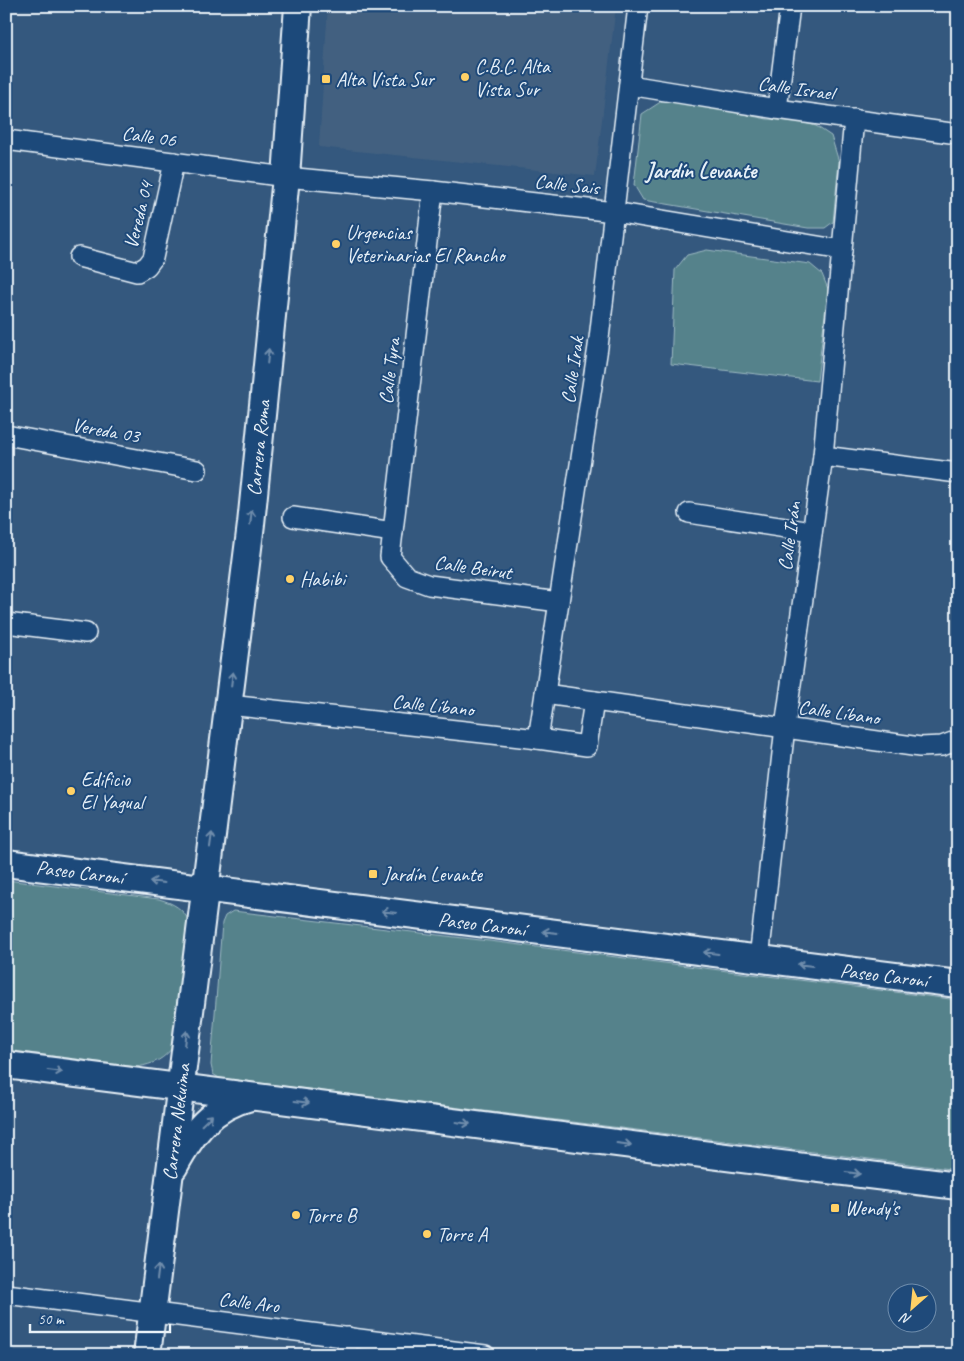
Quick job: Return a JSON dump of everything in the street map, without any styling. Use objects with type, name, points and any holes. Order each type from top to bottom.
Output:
[{"type":"street","name":"Carrera Roma","points":[[205,888],[251,524],[286,177],[298,6]]},
{"type":"street","name":"Calle Irak","points":[[538,739],[598,347],[638,6]]},
{"type":"street","points":[[777,109],[790,6]]},
{"type":"street","name":"Calle Israel","points":[[629,85],[777,109],[958,134]]},
{"type":"street","name":"Calle Irán","points":[[759,959],[785,727],[823,456],[854,119]]},
{"type":"street","name":"Calle 06","points":[[6,140],[286,177]]},
{"type":"street","name":"Vereda 04","points":[[79,257],[138,272],[147,266],[153,258],[174,162]]},
{"type":"street","name":"Calle Sais","points":[[286,177],[614,212],[842,250]]},
{"type":"street","name":"Calle Tyra","points":[[390,557],[433,192]]},
{"type":"street","name":"Vereda 03","points":[[6,435],[197,470]]},
{"type":"street","points":[[823,456],[958,473]]},
{"type":"street","points":[[688,513],[812,532]]},
{"type":"street","points":[[293,518],[393,532]]},
{"type":"street","name":"Calle Beirut","points":[[390,557],[406,577],[430,585],[559,602]]},
{"type":"street","points":[[6,623],[86,633]]},
{"type":"street","name":"Calle Líbano","points":[[545,694],[920,747],[942,746],[958,740]]},
{"type":"street","name":"Calle Líbano","points":[[229,705],[587,746],[594,701]]},
{"type":"street","name":"Paseo Caroní","points":[[6,863],[958,984]]},
{"type":"street","name":"Carrera Nekuima","points":[[147,1355],[205,888]]},
{"type":"street","points":[[6,1065],[957,1186]]},
{"type":"street","points":[[170,1174],[188,1143],[208,1118],[221,1108],[254,1096]]},
{"type":"street","name":"Calle Aro","points":[[6,1294],[152,1312],[347,1346],[485,1355]]},
{"type":"shaded area","name":"C.B.C. Alta Vista Sur","points":[[328,6],[616,6],[595,176],[319,147]]},
{"type":"green space","points":[[662,101],[693,104],[767,119],[801,122],[816,126],[831,136],[839,162],[833,222],[825,228],[808,228],[643,200],[634,185],[642,114]]},
{"type":"green space","points":[[707,250],[810,264],[822,274],[828,289],[817,381],[671,364],[675,270],[687,255]]},
{"type":"green space","points":[[6,880],[159,899],[169,902],[184,913],[189,922],[174,1045],[167,1054],[154,1062],[137,1067],[6,1050]]},
{"type":"green space","points":[[233,911],[958,1000],[958,1170],[219,1078],[213,1074],[211,1065],[222,923],[225,916]]},
{"type":"place","name":"C.B.C. Alta Vista Sur","points":[[465,77]]},
{"type":"place","name":"Alta Vista Sur","points":[[326,79]]},
{"type":"place","name":"Urgencias Veterinarias El Rancho","points":[[336,244]]},
{"type":"place","name":"Habibi","points":[[290,579]]},
{"type":"place","name":"Edificio El Yagual","points":[[71,791]]},
{"type":"place","name":"Jardín Levante","points":[[373,874]]},
{"type":"place","name":"Wendy's","points":[[835,1208]]},
{"type":"place","name":"Torre B","points":[[296,1215]]},
{"type":"place","name":"Torre A","points":[[427,1234]]},
{"type":"district","name":"Jardín Levante","points":[[701,170]]}]
